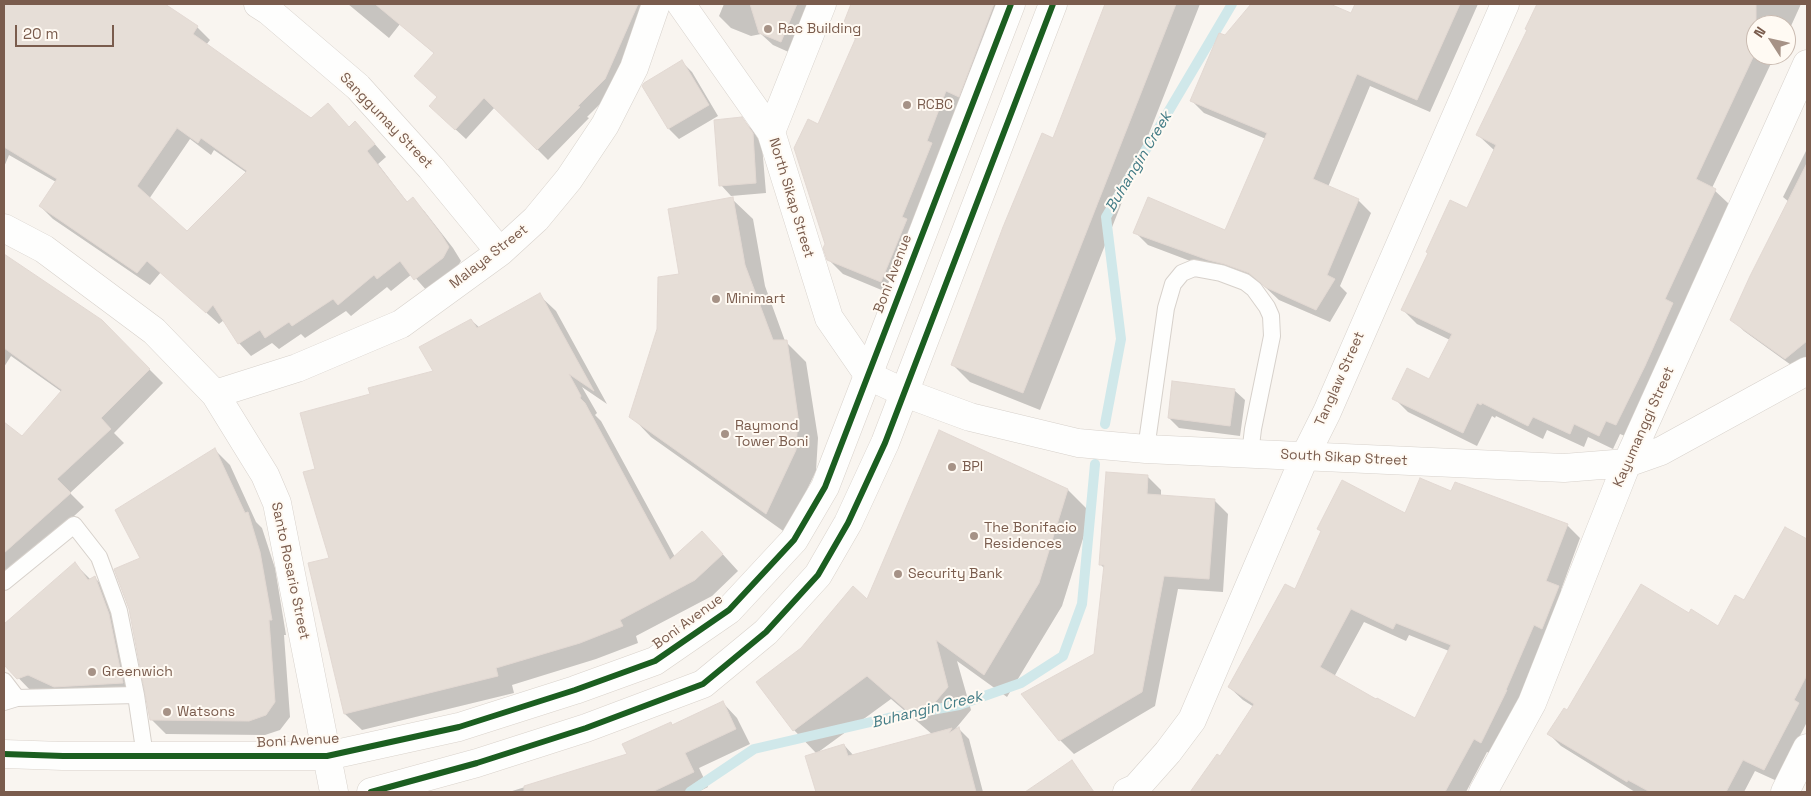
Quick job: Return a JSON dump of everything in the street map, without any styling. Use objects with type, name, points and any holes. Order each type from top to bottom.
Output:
[{"type":"street","name":"Sanggumay Street","points":[[258,4],[269,10],[358,87],[431,168],[500,252]]},
{"type":"street","name":"Malaya Street","points":[[216,394],[297,368],[401,324],[500,252],[536,219],[563,186],[605,125],[634,68],[656,4]]},
{"type":"street","name":"North Sikap Street","points":[[681,4],[771,132],[829,318],[868,376]]},
{"type":"street","points":[[771,132],[822,4]]},
{"type":"street","name":"Boni Avenue","points":[[4,754],[63,756],[327,756],[459,727],[575,690],[655,661],[729,610],[794,540],[825,487],[1012,4]]},
{"type":"street","points":[[371,792],[477,763],[577,731],[703,684],[766,632],[818,575],[848,523],[873,472],[905,394],[1052,4]]},
{"type":"street","name":"Tanglaw Street","points":[[1127,792],[1136,788],[1168,752],[1192,720],[1305,456],[1327,412],[1505,4]]},
{"type":"street","name":"Kayumanggi Street","points":[[1483,792],[1532,703],[1627,464],[1807,64]]},
{"type":"street","name":"Santo Rosario Street","points":[[4,228],[44,249],[154,331],[216,394],[265,475],[277,503],[334,792]]},
{"type":"street","name":"South Sikap Street","points":[[868,376],[905,394],[970,417],[1078,443],[1146,449],[1564,468],[1627,464],[1661,451],[1690,437],[1807,371]]},
{"type":"street","points":[[1785,792],[1807,748]]},
{"type":"lane","points":[[1146,449],[1166,308],[1173,284],[1182,273],[1194,268],[1221,273],[1246,282],[1267,306],[1271,316],[1272,336],[1253,429],[1250,454]]},
{"type":"lane","points":[[4,582],[74,525],[98,557],[119,611],[136,695],[144,756]]},
{"type":"lane","points":[[4,681],[10,700],[136,695]]},
{"type":"building","points":[[4,4],[165,4],[198,26],[193,34],[311,118],[328,103],[349,127],[355,121],[375,144],[367,151],[407,202],[413,197],[449,247],[443,258],[414,280],[400,261],[377,279],[374,275],[338,305],[333,299],[292,326],[289,322],[265,338],[260,330],[238,344],[213,305],[206,313],[147,261],[137,273],[39,206],[57,179],[4,147]],"holes":[[[177,128],[198,143],[201,138],[247,171],[187,231],[137,186]]]},
{"type":"building","points":[[375,4],[638,4],[605,79],[537,150],[484,98],[455,130],[429,106],[437,97],[414,76],[434,53]]},
{"type":"building","name":"Rac Building","points":[[750,4],[797,4],[781,42],[759,33]]},
{"type":"building","points":[[851,4],[994,4],[959,97],[946,91],[927,141],[932,143],[902,217],[907,219],[881,282],[827,260],[823,248],[825,244],[794,148],[808,119],[818,124],[858,33],[842,27]]},
{"type":"building","points":[[1105,4],[1176,4],[1023,393],[951,365],[1003,227],[1042,133],[1053,138]]},
{"type":"building","points":[[1251,4],[1330,4],[1351,13],[1355,4],[1460,4],[1417,100],[1357,74],[1313,179],[1359,199],[1327,275],[1335,279],[1316,310],[1265,287],[1249,273],[1133,233],[1148,197],[1225,230],[1267,133],[1190,101],[1219,33],[1225,35]]},
{"type":"building","points":[[1537,4],[1756,4],[1756,15],[1746,15],[1746,65],[1749,65],[1696,179],[1716,189],[1665,299],[1673,303],[1645,366],[1616,425],[1606,421],[1599,436],[1574,424],[1570,434],[1533,417],[1528,426],[1482,403],[1481,405],[1477,403],[1463,433],[1392,399],[1407,368],[1429,379],[1452,334],[1401,310],[1450,200],[1467,208],[1496,145],[1476,135],[1527,30],[1525,29]]},
{"type":"building","points":[[682,60],[709,105],[668,129],[642,86]]},
{"type":"building","points":[[742,117],[753,133],[756,183],[719,186],[714,120]]},
{"type":"building","points":[[1807,163],[1807,341],[1785,359],[1730,320]]},
{"type":"building","name":"Raymond Tower Boni","points":[[733,197],[745,265],[773,340],[787,340],[798,417],[796,450],[766,514],[629,417],[657,329],[658,277],[679,274],[668,209]]},
{"type":"building","points":[[4,254],[102,320],[150,369],[101,418],[111,429],[57,479],[71,493],[4,553],[4,422],[22,436],[62,390],[4,348]]},
{"type":"building","points":[[540,293],[594,391],[569,374],[581,396],[580,398],[585,403],[670,560],[702,531],[723,554],[695,580],[620,620],[623,626],[580,643],[496,668],[498,676],[344,714],[308,563],[329,558],[303,472],[315,469],[300,413],[370,394],[368,388],[433,371],[419,347],[471,319],[477,328]]},
{"type":"building","points":[[1172,381],[1235,389],[1230,426],[1168,418]]},
{"type":"building","name":"The Bonifacio Residences","points":[[939,430],[1068,489],[1039,583],[984,675],[936,640],[948,687],[919,721],[867,676],[793,731],[756,682],[801,648],[853,586],[867,599]]},
{"type":"building","points":[[215,448],[245,513],[248,512],[260,552],[272,620],[269,620],[275,702],[266,715],[249,721],[150,720],[129,609],[114,569],[140,558],[115,510]]},
{"type":"building","points":[[1106,472],[1148,475],[1147,494],[1215,499],[1209,579],[1164,576],[1142,692],[1059,741],[1021,694],[1094,654],[1104,565],[1099,565]]},
{"type":"building","points":[[1420,478],[1451,491],[1455,482],[1568,524],[1546,581],[1559,586],[1542,629],[1534,625],[1507,690],[1481,743],[1474,739],[1445,792],[1190,792],[1217,754],[1220,756],[1254,704],[1228,687],[1285,584],[1295,589],[1321,531],[1317,529],[1342,480],[1405,513]],"holes":[[[1351,609],[1393,629],[1396,623],[1451,645],[1415,718],[1376,699],[1320,667]]]},
{"type":"building","points":[[1785,527],[1807,539],[1807,675],[1794,700],[1799,703],[1764,770],[1743,760],[1726,792],[1650,792],[1628,780],[1627,782],[1547,734],[1564,708],[1567,710],[1641,584],[1689,613],[1691,609],[1718,626],[1735,595],[1744,600]]},
{"type":"building","points":[[75,562],[88,580],[95,576],[109,614],[123,683],[54,687],[28,675],[17,679],[4,665],[4,624]]},
{"type":"building","points":[[723,701],[736,729],[685,753],[694,772],[652,792],[524,792],[524,786],[627,754],[622,744],[671,722],[672,725]]},
{"type":"building","points":[[959,727],[976,792],[816,792],[805,756],[844,744],[848,756],[952,728],[949,733]]},
{"type":"building","points":[[1072,760],[1094,792],[1025,792]]},
{"type":"waterway","name":"Buhangin Creek","points":[[1105,424],[1121,339],[1106,217],[1232,4]]},
{"type":"waterway","name":"Buhangin Creek","points":[[690,792],[754,749],[888,718],[959,705],[1021,683],[1063,656],[1082,604],[1095,464]]},
{"type":"cycle path","points":[[4,754],[63,756],[327,756],[459,727],[575,690],[655,661],[729,610],[794,540],[825,487],[1011,4]]},
{"type":"cycle path","points":[[371,792],[477,763],[586,728],[703,684],[766,632],[818,575],[848,523],[885,443],[1053,4]]},
{"type":"place","name":"Rac Building","points":[[768,29]]},
{"type":"place","name":"RCBC","points":[[907,105]]},
{"type":"place","name":"Minimart","points":[[716,299]]},
{"type":"place","name":"Raymond Tower Boni","points":[[725,434]]},
{"type":"place","name":"BPI","points":[[952,467]]},
{"type":"place","name":"The Bonifacio Residences","points":[[974,536]]},
{"type":"place","name":"Security Bank","points":[[898,574]]},
{"type":"place","name":"Greenwich","points":[[92,672]]},
{"type":"place","name":"Watsons","points":[[167,712]]}]
